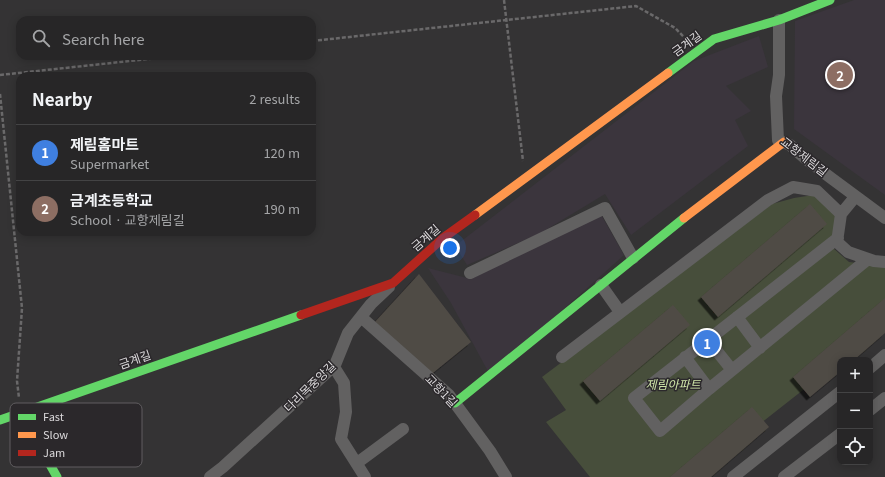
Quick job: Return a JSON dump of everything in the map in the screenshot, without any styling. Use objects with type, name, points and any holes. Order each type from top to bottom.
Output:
[{"type":"street","name":"금계길","points":[[50,403],[393,284],[443,238],[714,39],[779,20],[830,0]]},
{"type":"street","name":"교항제림길","points":[[779,20],[779,75],[776,96],[778,140],[790,145],[855,197],[885,218]]},
{"type":"street","points":[[455,403],[663,234],[784,142]]},
{"type":"street","points":[[562,356],[768,200],[793,187],[817,191],[840,214]]},
{"type":"street","points":[[855,197],[840,214],[837,242],[848,252],[868,259],[885,262]]},
{"type":"street","points":[[470,273],[605,208],[633,258]]},
{"type":"street","points":[[838,238],[634,398],[660,431],[868,259]]},
{"type":"street","name":"다리목중앙길","points":[[210,477],[229,462],[334,367],[348,333],[371,304],[393,284]]},
{"type":"street","points":[[601,285],[620,312]]},
{"type":"street","name":"교항1길","points":[[361,317],[449,395],[490,450],[506,477]]},
{"type":"street","points":[[737,317],[760,348]]},
{"type":"street","points":[[708,340],[732,370]]},
{"type":"street","points":[[873,365],[885,355]]},
{"type":"street","points":[[685,357],[709,389]]},
{"type":"street","points":[[334,367],[344,383],[346,412],[341,439],[365,477]]},
{"type":"street","points":[[732,477],[839,393]]},
{"type":"street","points":[[873,408],[885,398]]},
{"type":"street","name":"금계길","points":[[0,420],[10,417]]},
{"type":"street","points":[[357,463],[403,429]]},
{"type":"street","points":[[784,477],[837,436]]},
{"type":"street","points":[[51,467],[57,477]]},
{"type":"path","points":[[504,0],[505,20],[525,177]]},
{"type":"path","points":[[316,41],[636,6],[675,28],[698,51]]},
{"type":"path","points":[[28,72],[139,60]]},
{"type":"path","points":[[0,75],[16,73]]},
{"type":"path","points":[[0,94],[22,308],[17,381],[20,403]]},
{"type":"shaded area","points":[[854,0],[885,0],[885,195],[794,129],[795,21]]},
{"type":"shaded area","points":[[759,36],[768,67],[726,86],[751,111],[735,120],[748,146],[631,235],[605,194],[539,234],[467,265],[455,246],[694,61]]},
{"type":"shaded area","points":[[600,213],[624,255],[490,375],[451,303],[428,268],[471,279]]},
{"type":"green space","name":"제림아파트","points":[[820,194],[840,218],[833,248],[849,262],[885,266],[885,326],[844,357],[837,357],[837,363],[692,477],[590,477],[546,422],[566,410],[542,377],[772,204],[794,198]]},
{"type":"building","points":[[810,204],[827,224],[718,317],[701,297]]},
{"type":"building","points":[[419,274],[471,342],[428,377],[374,323]]},
{"type":"building","points":[[885,298],[885,333],[857,357],[837,357],[837,374],[810,397],[793,377]]},
{"type":"building","points":[[673,305],[690,325],[600,401],[583,381]]},
{"type":"building","points":[[752,407],[769,427],[711,477],[670,477]]},
{"type":"traffic: fast","points":[[668,73],[714,39],[779,20],[830,0]]},
{"type":"traffic: fast","points":[[455,403],[684,218]]},
{"type":"traffic: fast","points":[[49,403],[301,315]]},
{"type":"traffic: fast","points":[[0,420],[10,417]]},
{"type":"traffic: fast","points":[[51,467],[57,477]]},
{"type":"traffic: slow","points":[[475,215],[668,73]]},
{"type":"traffic: slow","points":[[684,218],[784,142]]},
{"type":"traffic: jam","points":[[301,315],[393,283],[443,238],[475,215]]},
{"type":"place","name":"금계초등학교","points":[[840,75]]},
{"type":"place","name":"제림홈마트","points":[[707,343]]}]
